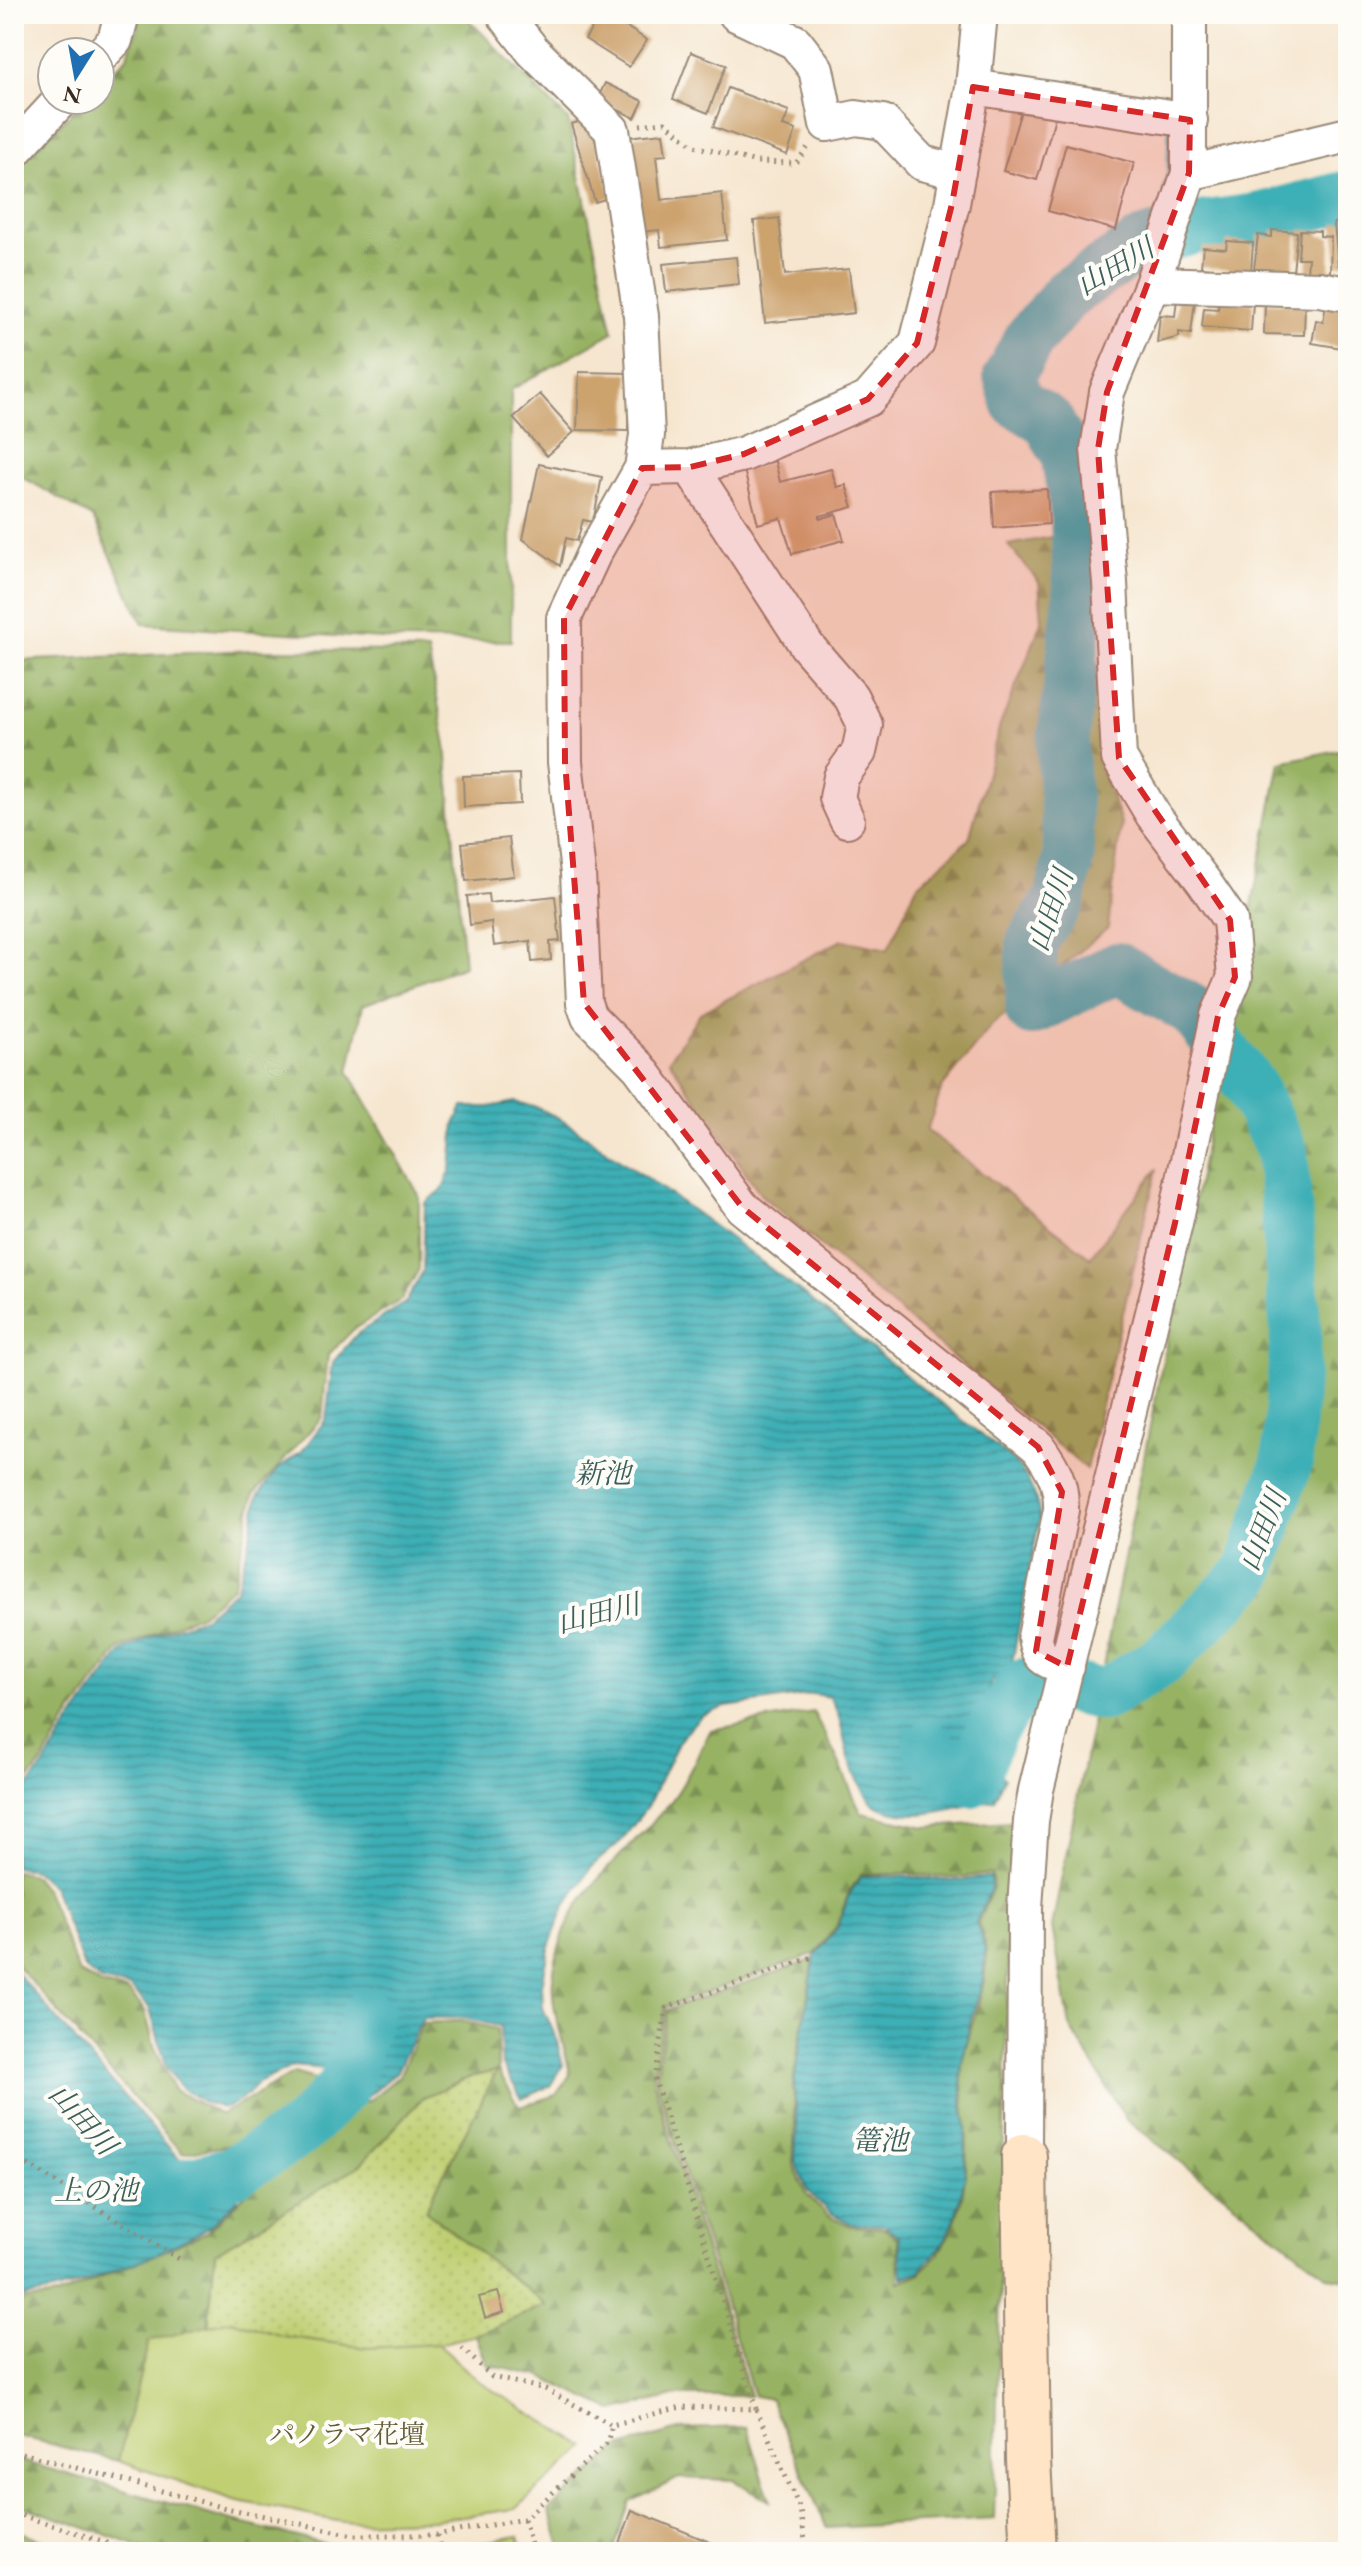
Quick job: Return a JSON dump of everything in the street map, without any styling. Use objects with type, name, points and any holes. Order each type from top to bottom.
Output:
[{"type":"street","points":[[116,36],[122,14]]},
{"type":"street","points":[[504,14],[533,51],[612,130],[641,316],[647,435],[642,468],[594,553],[564,618],[565,762],[578,873],[584,1003],[589,1017],[639,1067],[742,1207],[1038,1447],[1056,1472],[1062,1492],[1035,1637],[1036,1651],[1043,1659],[1067,1667]]},
{"type":"street","points":[[736,14],[795,42],[816,69],[827,124],[856,118],[883,122],[922,163],[958,172]]},
{"type":"street","points":[[642,468],[690,467],[744,454],[868,399],[917,343],[952,204],[973,87],[980,14]]},
{"type":"street","points":[[1033,2552],[1028,2460],[1024,2156],[1025,1907],[1030,1833],[1042,1763],[1175,1223],[1218,1016],[1235,977],[1230,920],[1153,815],[1119,758],[1110,582],[1098,449],[1107,392],[1152,284],[1189,173],[1189,14]]},
{"type":"street","points":[[973,87],[1190,120]]},
{"type":"street","points":[[14,151],[46,116]]},
{"type":"street","points":[[1189,173],[1348,135]]},
{"type":"street","points":[[1152,284],[1319,289],[1348,294]]},
{"type":"street","points":[[690,467],[807,646],[851,697],[865,725],[859,752],[841,777],[837,798],[847,820]]},
{"type":"path","points":[[612,130],[665,122],[694,146],[757,162],[796,163],[827,124]]},
{"type":"path","points":[[807,2552],[800,2509],[756,2409],[655,2080],[666,2008],[813,1957]]},
{"type":"path","points":[[14,2156],[181,2260]]},
{"type":"path","points":[[462,2348],[492,2377],[545,2389],[612,2425],[681,2407],[756,2409]]},
{"type":"path","points":[[14,2451],[217,2506],[353,2535],[437,2535],[524,2519],[607,2443],[612,2425]]},
{"type":"path","points":[[14,2513],[137,2552]]},
{"type":"path","points":[[524,2519],[533,2552]]},
{"type":"path","points":[[437,2535],[440,2547],[464,2552]]},
{"type":"highlighted area","points":[[973,87],[1190,120],[1189,173],[1107,392],[1098,449],[1119,758],[1230,920],[1235,977],[1218,1016],[1175,1223],[1067,1667],[1036,1651],[1062,1492],[1038,1447],[742,1207],[584,1003],[565,762],[564,618],[642,468],[690,467],[744,454],[868,399],[917,343],[952,204]]},
{"type":"green space","points":[[142,14],[463,14],[568,120],[613,332],[511,390],[511,641],[398,640],[143,624],[93,518],[14,472],[14,170],[68,116],[116,116],[116,68],[127,57]]},
{"type":"green space","points":[[1060,508],[1086,509],[1096,624],[1101,768],[1121,823],[1108,928],[992,1025],[942,1088],[927,1130],[1090,1257],[1157,1169],[1086,1469],[762,1196],[669,1060],[700,1013],[842,940],[888,949],[916,887],[969,839],[1000,725],[1042,622],[1039,582],[1008,545],[1052,537]]},
{"type":"green space","points":[[254,650],[428,651],[446,745],[464,966],[363,1005],[349,1072],[419,1195],[419,1269],[402,1299],[354,1329],[328,1355],[322,1417],[254,1494],[233,1587],[201,1614],[119,1649],[65,1723],[43,1762],[24,1785],[14,1788],[14,661]]},
{"type":"green space","points":[[1348,748],[1348,2280],[1329,2277],[1126,2119],[1070,2026],[1052,1927],[1280,762]]},
{"type":"green space","points":[[813,1712],[861,1813],[926,1827],[1012,1822],[994,2519],[827,2528],[770,2399],[754,2396],[656,2080],[667,2010],[814,1959],[793,2083],[793,2163],[805,2192],[827,2215],[851,2226],[885,2228],[898,2239],[899,2282],[919,2274],[946,2241],[964,2185],[967,2145],[962,2065],[985,1973],[985,1946],[978,1922],[993,1887],[991,1874],[952,1878],[861,1874],[849,1892],[837,1925],[815,1954],[665,2007],[653,2080],[750,2396],[674,2396],[613,2411],[540,2376],[487,2365],[476,2335],[546,2305],[425,2210],[497,2071],[473,2076],[423,2097],[360,2165],[215,2253],[208,2326],[149,2341],[118,2461],[14,2435],[14,2302],[58,2296],[207,2232],[348,2094],[367,2102],[399,2076],[423,2023],[460,2021],[497,2029],[498,2071],[520,2107],[556,2095],[570,2075],[556,2016],[553,1979],[558,1950],[567,1925],[580,1903],[674,1797],[711,1730]]},
{"type":"green space","points":[[14,1871],[33,1875],[46,1891],[79,1973],[101,1985],[128,1991],[145,2011],[154,2046],[174,2090],[221,2115],[294,2073],[318,2080],[327,2089],[301,2118],[232,2145],[182,2153],[14,1962]]},
{"type":"green space","points":[[498,2071],[547,2305],[476,2335],[438,2344],[368,2348],[282,2336],[231,2320],[208,2326],[215,2253],[360,2165],[423,2097],[473,2076]]},
{"type":"green space","name":"パノラマ花壇","points":[[231,2320],[282,2336],[368,2348],[438,2344],[481,2383],[586,2447],[515,2509],[433,2520],[342,2522],[234,2500],[118,2461],[149,2341]]},
{"type":"green space","points":[[747,2427],[770,2501],[734,2480],[679,2478],[630,2502],[613,2552],[563,2552],[549,2510],[618,2448],[681,2429]]},
{"type":"green space","points":[[14,2459],[228,2520],[346,2549],[372,2549],[372,2552],[150,2550],[14,2503]]},
{"type":"green space","points":[[14,2530],[78,2552],[14,2552]]},
{"type":"green space","points":[[519,2536],[524,2552],[372,2552],[372,2549],[446,2549]]},
{"type":"water","name":"新池","points":[[515,1102],[543,1110],[570,1125],[671,1195],[1015,1461],[1031,1488],[1040,1517],[1012,1663],[1003,1679],[992,1680],[963,1753],[966,1762],[997,1771],[1004,1778],[994,1800],[933,1812],[902,1814],[874,1804],[867,1795],[852,1766],[839,1718],[829,1697],[814,1694],[726,1707],[702,1715],[678,1743],[647,1807],[622,1840],[592,1866],[565,1906],[550,1944],[542,1985],[543,2008],[563,2065],[550,2086],[522,2099],[502,2065],[500,2026],[462,2018],[423,2018],[396,2073],[366,2097],[324,2069],[293,2066],[258,2083],[242,2099],[225,2109],[206,2103],[181,2088],[167,2068],[149,2007],[130,1987],[101,1981],[84,1968],[53,1887],[35,1870],[14,1867],[14,1793],[26,1789],[122,1651],[203,1618],[236,1590],[258,1496],[278,1469],[302,1451],[326,1419],[333,1362],[357,1334],[406,1302],[423,1271],[425,1203],[443,1189],[451,1169],[455,1124],[463,1107],[489,1107]]},
{"type":"water","name":"篭池","points":[[861,1876],[951,1881],[990,1877],[991,1888],[976,1922],[985,1949],[983,1980],[961,2067],[966,2124],[965,2177],[955,2218],[942,2245],[919,2272],[902,2278],[899,2237],[885,2225],[852,2224],[829,2212],[807,2190],[795,2161],[797,2123],[794,2083],[815,1956],[838,1927],[849,1895]]},
{"type":"water","name":"上の池","points":[[14,1970],[179,2159],[216,2158],[238,2199],[208,2228],[157,2254],[88,2281],[14,2300]]},
{"type":"building","points":[[601,14],[606,14],[647,40],[629,67],[585,39]]},
{"type":"building","points":[[691,52],[726,65],[708,113],[673,99]]},
{"type":"building","points":[[605,83],[643,101],[635,118],[597,100]]},
{"type":"building","points":[[728,88],[789,111],[783,126],[796,130],[787,155],[713,127]]},
{"type":"building","points":[[1023,104],[1056,114],[1037,180],[1003,171]]},
{"type":"building","points":[[589,119],[612,197],[595,202],[571,124]]},
{"type":"building","points":[[663,133],[666,155],[656,156],[661,200],[722,193],[727,240],[661,247],[659,230],[639,232],[627,137]]},
{"type":"building","points":[[1066,144],[1134,163],[1116,230],[1048,211]]},
{"type":"building","points":[[779,218],[785,275],[849,269],[854,313],[765,323],[754,221]]},
{"type":"building","points":[[1348,222],[1348,264],[1338,265],[1334,223]]},
{"type":"building","points":[[1272,230],[1297,232],[1293,272],[1254,269],[1258,235],[1272,237]]},
{"type":"building","points":[[1300,230],[1320,231],[1320,236],[1331,237],[1330,275],[1307,273],[1308,258],[1298,258]]},
{"type":"building","points":[[1227,241],[1253,243],[1251,272],[1201,267],[1203,247],[1226,249]]},
{"type":"building","points":[[736,257],[739,284],[666,292],[663,264]]},
{"type":"building","points":[[1177,299],[1195,300],[1191,334],[1179,332],[1179,337],[1157,343],[1160,315],[1175,316]]},
{"type":"building","points":[[1219,300],[1253,303],[1251,331],[1202,327],[1204,308],[1218,309]]},
{"type":"building","points":[[1265,302],[1305,304],[1304,335],[1264,334]]},
{"type":"building","points":[[1326,305],[1345,309],[1348,349],[1312,343],[1316,320],[1323,322]]},
{"type":"building","points":[[579,372],[629,373],[628,431],[577,430]]},
{"type":"building","points":[[540,394],[574,432],[547,456],[513,418]]},
{"type":"building","points":[[775,461],[780,482],[831,469],[837,487],[846,485],[853,507],[820,516],[820,519],[836,514],[844,540],[792,554],[781,518],[758,524],[744,470]]},
{"type":"building","points":[[539,464],[602,477],[593,522],[583,520],[577,541],[566,538],[560,566],[523,539]]},
{"type":"building","points":[[1047,489],[1049,524],[994,528],[992,492]]},
{"type":"building","points":[[519,774],[520,804],[464,807],[463,776]]},
{"type":"building","points":[[509,838],[514,876],[466,881],[462,843]]},
{"type":"building","points":[[488,894],[489,903],[555,896],[560,941],[550,942],[551,960],[532,962],[530,941],[494,946],[491,922],[470,925],[467,896]]},
{"type":"building","points":[[498,2292],[504,2312],[485,2318],[479,2297]]},
{"type":"building","points":[[632,2510],[734,2552],[617,2552]]},
{"type":"waterway","points":[[1166,191],[1171,172],[1172,122]]},
{"type":"waterway","name":"山田川","points":[[929,1747],[942,1765],[971,1781],[993,1727],[1024,1684],[1045,1682],[1104,1695],[1161,1661],[1249,1574],[1287,1462],[1296,1335],[1282,1151],[1250,1085],[1192,1010],[1117,968],[1031,1010],[1032,942],[1060,899],[1069,854],[1062,750],[1079,595],[1076,513],[1066,454],[1048,421],[1017,402],[1009,376],[1030,338],[1067,294],[1143,243],[1200,227],[1257,219],[1348,196]]},
{"type":"waterway","points":[[1019,358],[1004,349],[1036,301],[1158,217],[1161,209]]},
{"type":"waterway","name":"山田川","points":[[154,2183],[181,2185],[233,2172],[300,2131],[344,2086],[367,2015]]}]
